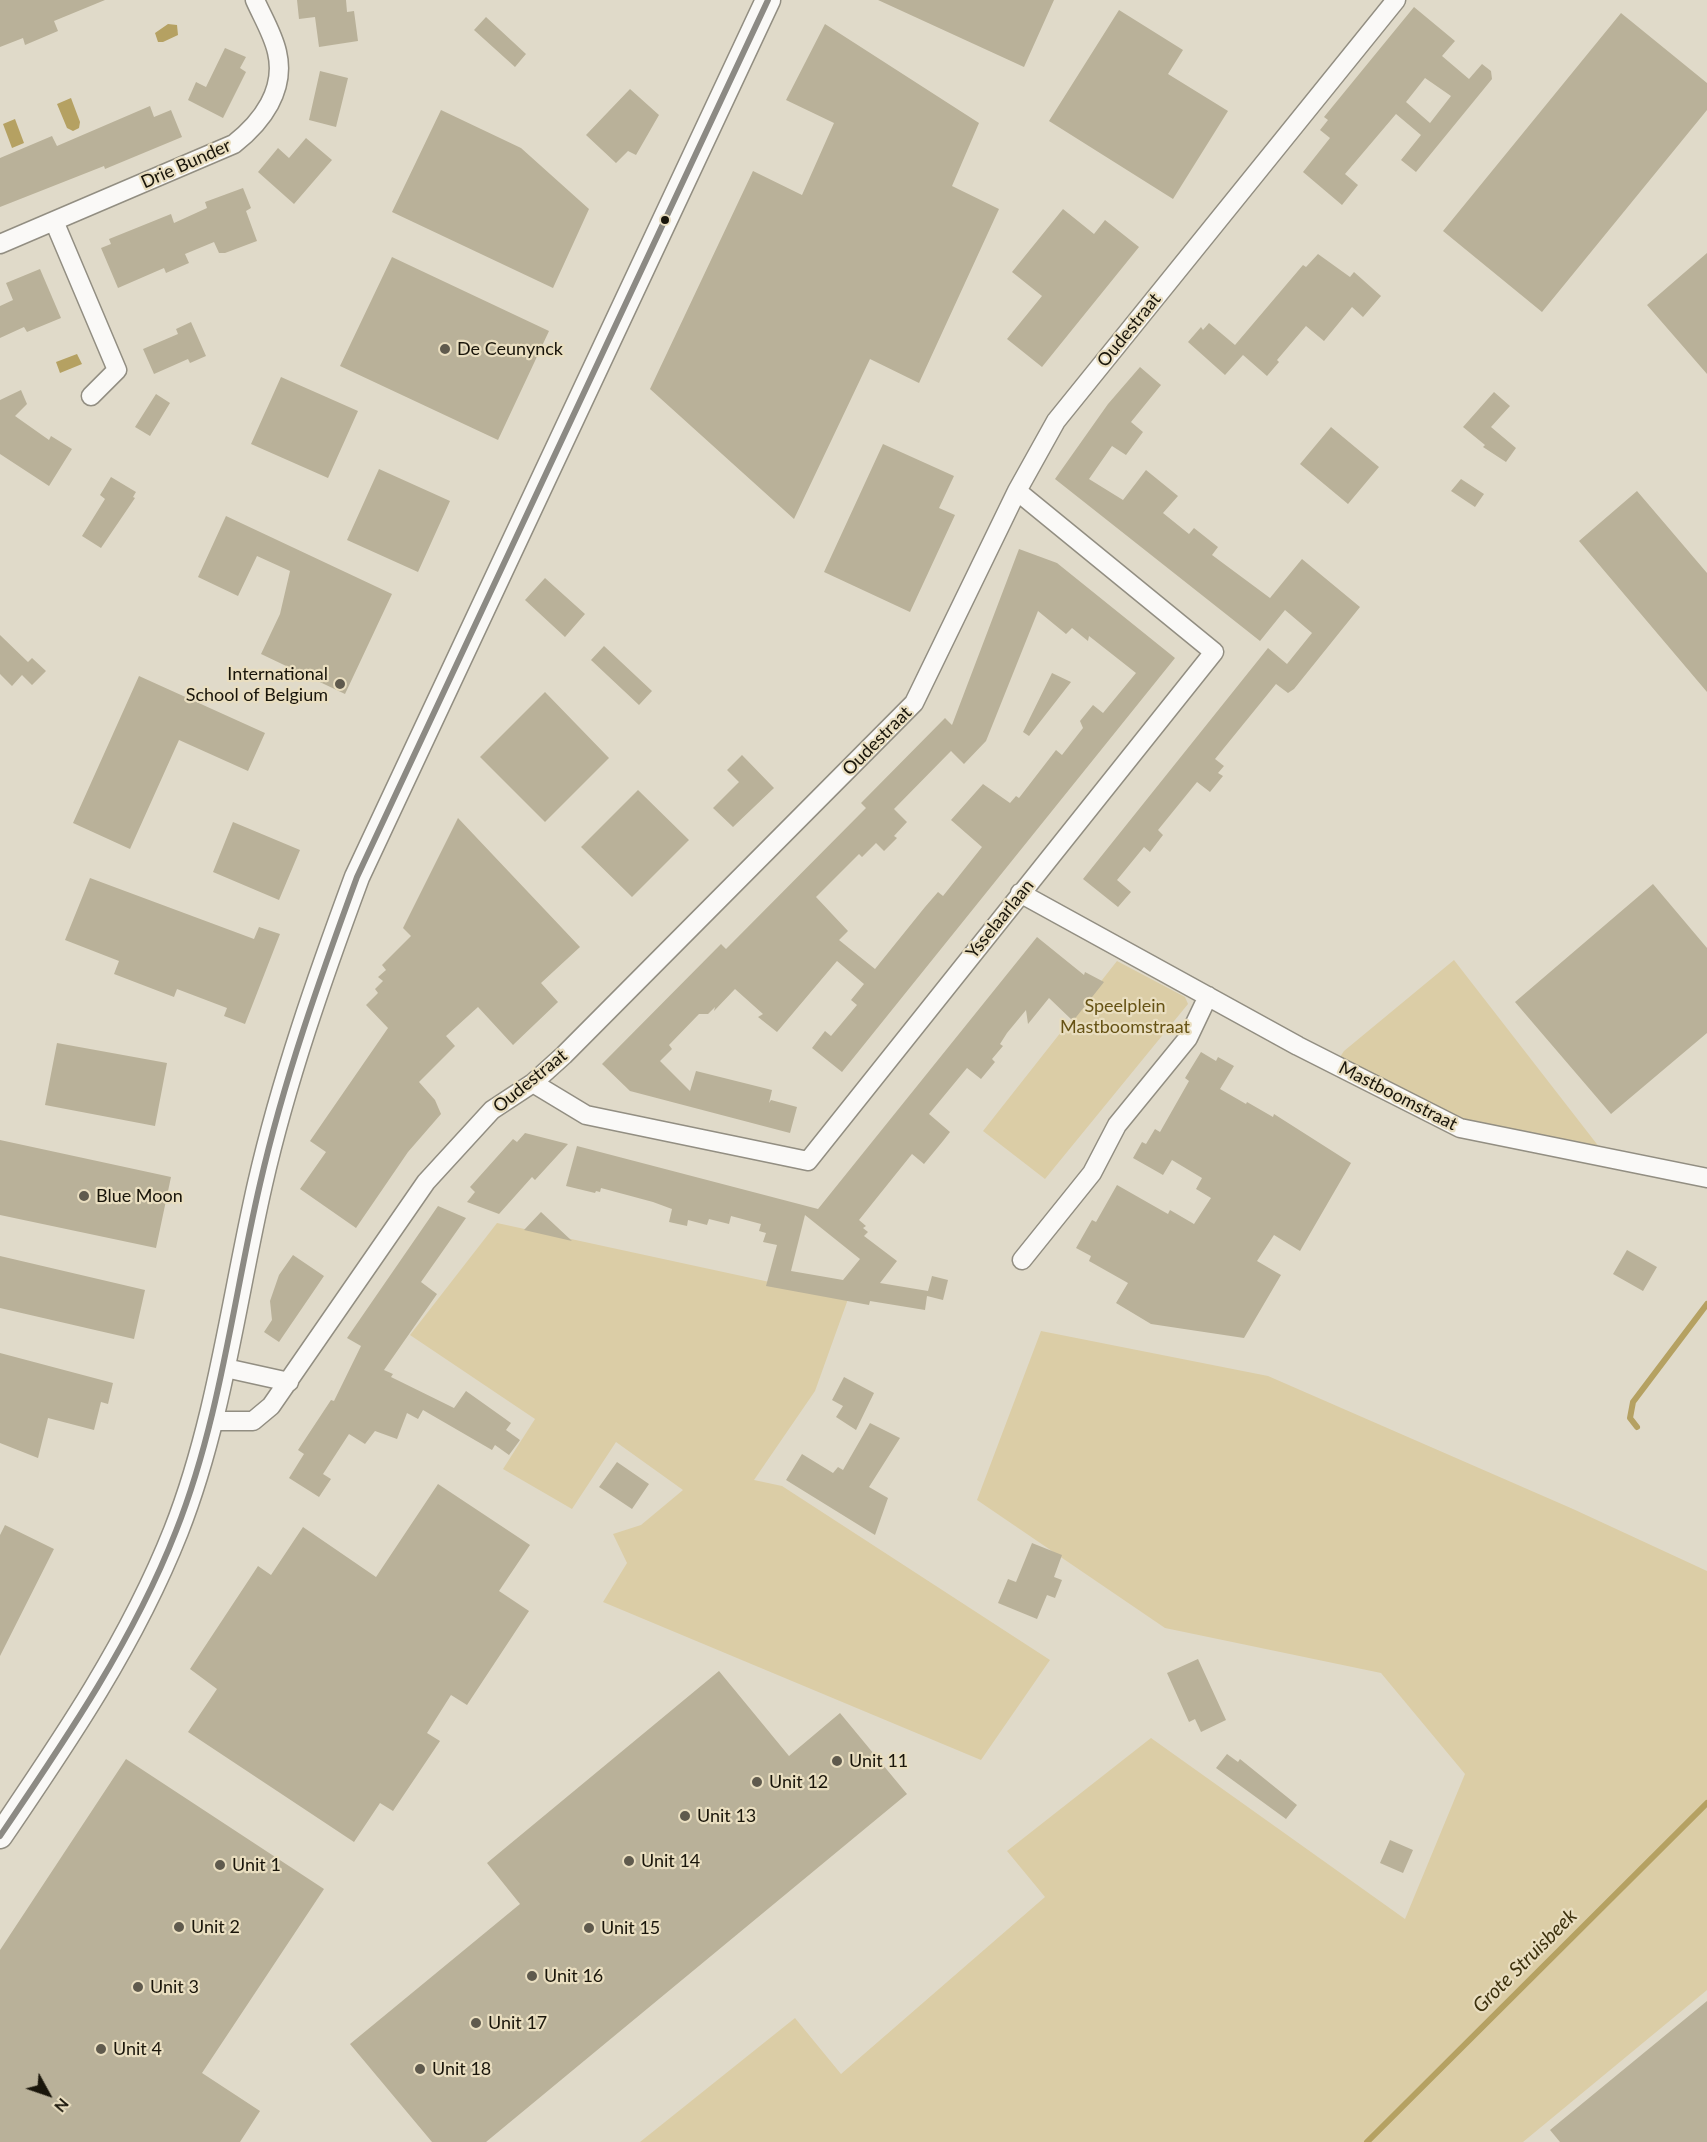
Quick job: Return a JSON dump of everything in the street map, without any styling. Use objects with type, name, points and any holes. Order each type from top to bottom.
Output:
[{"type":"street","name":"Drie Bunder","points":[[0,244],[234,144],[255,127],[272,102],[278,75],[277,52],[255,0]]},
{"type":"street","points":[[0,1836],[74,1727],[132,1629],[176,1530],[208,1421],[221,1367],[260,1181],[314,994],[357,877],[768,0]]},
{"type":"street","name":"Oudestraat","points":[[208,1421],[253,1421],[271,1406],[426,1182],[492,1110],[533,1083],[915,703],[1017,491],[1056,421],[1396,0]]},
{"type":"street","points":[[54,221],[117,370],[91,396]]},
{"type":"street","name":"Ysselaarlaan","points":[[533,1083],[586,1114],[808,1161],[1214,652],[1017,491]]},
{"type":"street","name":"Mastboomstraat","points":[[1020,893],[1298,1046],[1460,1128],[1707,1178]]},
{"type":"street","points":[[1022,1260],[1092,1173],[1117,1125],[1188,1038],[1208,996]]},
{"type":"street","points":[[221,1367],[289,1382]]},
{"type":"green space","points":[[1454,960],[1610,1161],[1460,1128],[1336,1063],[1344,1051]]},
{"type":"green space","name":"Speelplein Mastboomstraat","points":[[1117,961],[1185,997],[1188,1004],[1045,1179],[983,1131]]},
{"type":"green space","points":[[497,1223],[848,1299],[815,1391],[754,1480],[782,1486],[1050,1660],[981,1760],[603,1602],[627,1563],[613,1534],[641,1525],[683,1490],[616,1442],[572,1509],[503,1469],[535,1419],[410,1335]]},
{"type":"green space","points":[[1041,1331],[1268,1376],[1573,1509],[1707,1571],[1707,1990],[1523,2142],[640,2142],[795,2018],[841,2074],[1045,1897],[1007,1851],[1151,1738],[1405,1919],[1465,1774],[1381,1673],[1165,1628],[977,1500]]},
{"type":"shaded area","points":[[168,24],[177,25],[178,35],[158,42],[155,33]]},
{"type":"shaded area","points":[[71,98],[80,122],[79,128],[73,131],[67,128],[57,104]]},
{"type":"shaded area","points":[[15,119],[24,143],[12,148],[3,124]]},
{"type":"shaded area","points":[[77,354],[82,364],[60,373],[56,362]]},
{"type":"building","points":[[0,0],[105,0],[54,21],[58,31],[25,45],[23,38],[0,47]]},
{"type":"building","points":[[297,0],[346,0],[347,12],[354,11],[358,41],[319,47],[315,17],[299,19]]},
{"type":"building","points":[[878,0],[1054,0],[1024,67]]},
{"type":"building","points":[[1414,7],[1455,41],[1442,56],[1469,79],[1482,64],[1491,71],[1492,79],[1416,172],[1401,160],[1421,135],[1396,114],[1345,174],[1358,185],[1342,205],[1303,172],[1330,138],[1320,130],[1328,120],[1324,117]],"holes":[[[1425,78],[1451,96],[1430,123],[1406,102]]]},
{"type":"building","points":[[1119,10],[1183,50],[1168,74],[1228,111],[1173,199],[1049,121]]},
{"type":"building","points":[[1621,13],[1707,83],[1707,110],[1542,312],[1443,231]]},
{"type":"building","points":[[486,17],[526,54],[515,67],[474,30]]},
{"type":"building","points":[[825,24],[979,123],[952,186],[999,209],[919,383],[870,359],[794,519],[650,389],[753,171],[802,195],[834,123],[786,100]]},
{"type":"building","points":[[225,48],[246,57],[240,68],[246,72],[223,118],[188,100],[196,82],[206,87]]},
{"type":"building","points":[[320,71],[348,78],[336,127],[309,120]]},
{"type":"building","points":[[630,89],[659,115],[636,155],[628,151],[616,163],[586,135]]},
{"type":"building","points":[[150,106],[154,117],[171,110],[182,137],[105,169],[104,166],[0,207],[0,158],[52,136],[57,146]]},
{"type":"building","points":[[441,110],[521,148],[589,209],[553,288],[392,212]]},
{"type":"building","points":[[306,138],[332,160],[294,204],[258,172],[278,148],[289,158]]},
{"type":"building","points":[[243,188],[251,208],[246,211],[257,241],[225,253],[219,253],[214,242],[185,254],[189,263],[166,273],[164,268],[118,288],[101,248],[111,244],[109,239],[171,214],[174,223],[207,208],[205,202]]},
{"type":"building","points":[[1063,209],[1094,234],[1105,220],[1139,247],[1042,367],[1007,339],[1042,296],[1012,272]]},
{"type":"building","points":[[1707,253],[1707,374],[1647,305]]},
{"type":"building","points":[[1318,254],[1350,277],[1354,272],[1381,296],[1363,317],[1352,307],[1324,341],[1306,326],[1277,360],[1279,362],[1267,376],[1243,355],[1225,375],[1188,342],[1201,327],[1203,330],[1209,323],[1235,345],[1303,265],[1306,267]]},
{"type":"building","name":"De Ceunynck","points":[[392,257],[549,331],[498,440],[340,366]]},
{"type":"building","points":[[40,269],[61,318],[27,332],[24,327],[0,338],[0,306],[13,300],[6,283]]},
{"type":"building","points":[[191,322],[206,356],[190,363],[188,359],[154,374],[143,349],[178,334],[176,329]]},
{"type":"building","points":[[1140,367],[1161,385],[1131,422],[1143,432],[1126,455],[1112,446],[1089,479],[1123,500],[1146,470],[1178,496],[1163,513],[1189,534],[1194,528],[1218,547],[1212,555],[1270,598],[1302,559],[1360,607],[1294,689],[1288,693],[1276,684],[1215,759],[1224,766],[1218,773],[1223,776],[1210,792],[1197,782],[1158,830],[1163,835],[1150,852],[1144,847],[1117,880],[1131,892],[1118,907],[1083,879],[1268,648],[1287,664],[1312,633],[1285,610],[1260,641],[1055,479],[1108,404]]},
{"type":"building","points":[[281,377],[358,411],[328,478],[251,444]]},
{"type":"building","points":[[21,390],[27,404],[15,416],[49,440],[51,436],[72,449],[49,486],[0,454],[0,400]]},
{"type":"building","points":[[1494,392],[1510,406],[1491,427],[1516,448],[1506,462],[1483,447],[1485,445],[1463,427]]},
{"type":"building","points":[[156,394],[170,403],[150,436],[135,427]]},
{"type":"building","points":[[1331,427],[1379,467],[1348,504],[1300,464]]},
{"type":"building","points":[[883,444],[954,476],[939,508],[955,515],[910,612],[824,572]]},
{"type":"building","points":[[379,469],[450,501],[418,572],[347,540]]},
{"type":"building","points":[[111,477],[136,492],[133,497],[135,498],[101,548],[82,536],[105,499],[100,495]]},
{"type":"building","points":[[1461,479],[1484,494],[1475,507],[1451,491]]},
{"type":"building","points":[[1637,491],[1707,573],[1707,692],[1579,541]]},
{"type":"building","points":[[226,516],[392,594],[345,694],[261,654],[280,614],[290,571],[257,556],[238,596],[198,577]]},
{"type":"building","points":[[1019,549],[1057,563],[1175,658],[842,1072],[812,1048],[825,1031],[831,1036],[857,1005],[851,1000],[864,984],[837,961],[777,1032],[758,1017],[763,1014],[735,989],[714,1011],[715,1007],[708,1014],[699,1014],[669,1045],[672,1049],[660,1061],[690,1091],[696,1071],[772,1090],[769,1103],[771,1100],[797,1107],[790,1133],[630,1091],[602,1064],[721,944],[726,949],[866,808],[861,803],[945,718],[952,725]],"holes":[[[1038,611],[1066,634],[1072,628],[1088,641],[1089,636],[1136,673],[1103,713],[1093,705],[1080,721],[1083,728],[1062,755],[1056,750],[1019,798],[1016,796],[1010,803],[983,784],[951,820],[982,847],[943,896],[938,892],[875,969],[839,940],[848,931],[816,897],[859,854],[862,857],[876,843],[884,851],[897,838],[894,836],[907,822],[894,809],[951,751],[964,764],[986,741]]]},
{"type":"building","points":[[545,578],[585,614],[565,637],[525,600]]},
{"type":"building","points":[[0,635],[28,662],[32,658],[46,671],[32,685],[22,675],[12,686],[0,674]]},
{"type":"building","points":[[604,646],[652,691],[639,705],[591,660]]},
{"type":"building","points":[[1052,673],[1071,682],[1029,736],[1023,732]]},
{"type":"building","points":[[139,676],[265,733],[248,771],[179,740],[130,849],[73,823]]},
{"type":"building","points":[[545,692],[609,758],[545,822],[480,757]]},
{"type":"building","points":[[742,755],[774,788],[733,827],[713,808],[739,782],[727,770]]},
{"type":"building","points":[[638,790],[689,840],[632,897],[581,847]]},
{"type":"building","points":[[458,818],[580,947],[541,983],[558,1002],[513,1045],[478,1007],[446,1036],[455,1046],[419,1082],[435,1100],[441,1114],[408,1152],[356,1228],[300,1189],[326,1152],[310,1141],[388,1028],[366,1005],[378,993],[375,989],[383,981],[378,977],[386,970],[382,965],[411,936],[403,928]]},
{"type":"building","points":[[233,822],[300,850],[279,900],[213,872]]},
{"type":"building","points":[[90,878],[254,939],[259,927],[280,934],[245,1024],[224,1016],[227,1008],[177,989],[174,997],[114,974],[119,961],[65,940]]},
{"type":"building","points":[[1653,884],[1707,948],[1707,1033],[1611,1114],[1515,1002]]},
{"type":"building","points":[[1037,937],[1084,975],[1085,972],[1104,982],[1073,1021],[1049,998],[1028,1024],[1026,1010],[1007,1033],[1000,1044],[1003,1046],[992,1059],[995,1062],[981,1079],[967,1068],[929,1114],[950,1132],[943,1141],[924,1164],[912,1154],[859,1220],[866,1226],[863,1228],[868,1232],[864,1236],[897,1261],[880,1283],[928,1291],[932,1276],[948,1280],[943,1300],[927,1296],[925,1310],[870,1301],[869,1305],[766,1286],[777,1245],[763,1242],[766,1233],[759,1231],[761,1224],[731,1216],[729,1224],[709,1219],[707,1225],[688,1220],[687,1226],[669,1222],[672,1209],[653,1202],[601,1188],[600,1192],[595,1193],[566,1186],[577,1146],[818,1209]],"holes":[[[805,1215],[860,1259],[843,1280],[791,1271]]]},
{"type":"building","points":[[57,1043],[167,1063],[155,1126],[45,1105]]},
{"type":"building","points":[[1201,1052],[1216,1061],[1218,1057],[1234,1066],[1220,1089],[1273,1117],[1274,1114],[1351,1163],[1300,1251],[1274,1235],[1257,1261],[1281,1275],[1244,1338],[1151,1324],[1116,1303],[1128,1283],[1089,1261],[1091,1256],[1076,1248],[1092,1220],[1096,1222],[1117,1185],[1168,1214],[1170,1210],[1194,1224],[1211,1198],[1196,1189],[1202,1178],[1172,1160],[1163,1175],[1133,1158],[1142,1142],[1146,1144],[1155,1129],[1160,1132],[1189,1081],[1185,1078]]},
{"type":"building","points":[[525,1133],[568,1144],[535,1180],[532,1177],[499,1214],[467,1202],[475,1192],[470,1187],[513,1139],[517,1142]]},
{"type":"building","name":"Blue Moon","points":[[0,1140],[171,1177],[156,1248],[0,1215]]},
{"type":"building","points":[[438,1206],[466,1218],[421,1282],[437,1294],[384,1370],[393,1374],[391,1377],[454,1408],[466,1391],[511,1423],[506,1430],[520,1440],[509,1455],[495,1445],[492,1450],[423,1410],[418,1419],[407,1413],[397,1439],[375,1431],[365,1444],[349,1434],[323,1474],[331,1479],[319,1497],[289,1478],[304,1454],[298,1450],[331,1400],[334,1401],[361,1346],[347,1338]]},
{"type":"building","points":[[541,1212],[572,1241],[524,1230]]},
{"type":"building","points":[[1627,1250],[1657,1267],[1643,1291],[1613,1274]]},
{"type":"building","points":[[293,1255],[324,1276],[279,1342],[264,1332],[272,1320],[270,1301],[279,1275]]},
{"type":"building","points":[[0,1256],[145,1290],[134,1339],[0,1308]]},
{"type":"building","points":[[0,1353],[113,1383],[108,1404],[101,1402],[94,1430],[48,1418],[38,1458],[0,1443]]},
{"type":"building","points":[[844,1377],[874,1393],[856,1430],[836,1417],[843,1406],[832,1400]]},
{"type":"building","points":[[870,1423],[900,1438],[869,1487],[888,1498],[875,1535],[786,1480],[802,1454],[833,1473],[838,1467],[843,1470]]},
{"type":"building","points":[[617,1462],[649,1484],[632,1509],[599,1487]]},
{"type":"building","points":[[438,1484],[530,1545],[499,1591],[529,1611],[467,1705],[451,1695],[427,1733],[440,1741],[393,1811],[380,1803],[354,1842],[188,1732],[217,1689],[190,1669],[258,1566],[271,1575],[303,1527],[376,1577]]},
{"type":"building","points":[[5,1525],[54,1549],[0,1656],[0,1535]]},
{"type":"building","points":[[1032,1543],[1062,1555],[1054,1577],[1062,1580],[1055,1598],[1047,1595],[1037,1619],[998,1603],[1008,1579],[1016,1582]]},
{"type":"building","points":[[1198,1659],[1226,1720],[1201,1732],[1195,1719],[1189,1722],[1167,1673]]},
{"type":"building","points":[[719,1671],[789,1756],[840,1713],[907,1794],[486,2142],[432,2142],[350,2044],[520,1904],[487,1863]]},
{"type":"building","points":[[1227,1754],[1238,1762],[1240,1759],[1297,1805],[1286,1819],[1216,1768]]},
{"type":"building","points":[[126,1759],[324,1889],[202,2073],[260,2111],[240,2142],[0,2142],[0,1950]]},
{"type":"building","points":[[1390,1840],[1413,1850],[1403,1873],[1380,1863]]},
{"type":"building","points":[[1707,2001],[1707,2142],[1560,2142],[1550,2130]]},
{"type":"waterway","name":"Grote Struisbeek","points":[[1637,1427],[1630,1418],[1633,1402],[1707,1304]]},
{"type":"waterway","name":"Grote Struisbeek","points":[[1367,2142],[1707,1803]]},
{"type":"transit line","points":[[0,1836],[97,1688],[159,1572],[176,1531],[204,1446],[260,1184],[291,1067],[357,877],[768,0]]},
{"type":"place","name":"De Ceunynck","points":[[445,349]]},
{"type":"place","name":"International School of Belgium","points":[[340,684]]},
{"type":"place","name":"Blue Moon","points":[[84,1196]]},
{"type":"place","name":"Unit 11","points":[[837,1761]]},
{"type":"place","name":"Unit 12","points":[[757,1782]]},
{"type":"place","name":"Unit 13","points":[[685,1816]]},
{"type":"place","name":"Unit 14","points":[[629,1861]]},
{"type":"place","name":"Unit 1","points":[[220,1865]]},
{"type":"place","name":"Unit 2","points":[[179,1927]]},
{"type":"place","name":"Unit 15","points":[[589,1928]]},
{"type":"place","name":"Unit 16","points":[[532,1976]]},
{"type":"place","name":"Unit 3","points":[[138,1987]]},
{"type":"place","name":"Unit 17","points":[[476,2023]]},
{"type":"place","name":"Unit 4","points":[[101,2049]]},
{"type":"place","name":"Unit 18","points":[[420,2069]]}]
